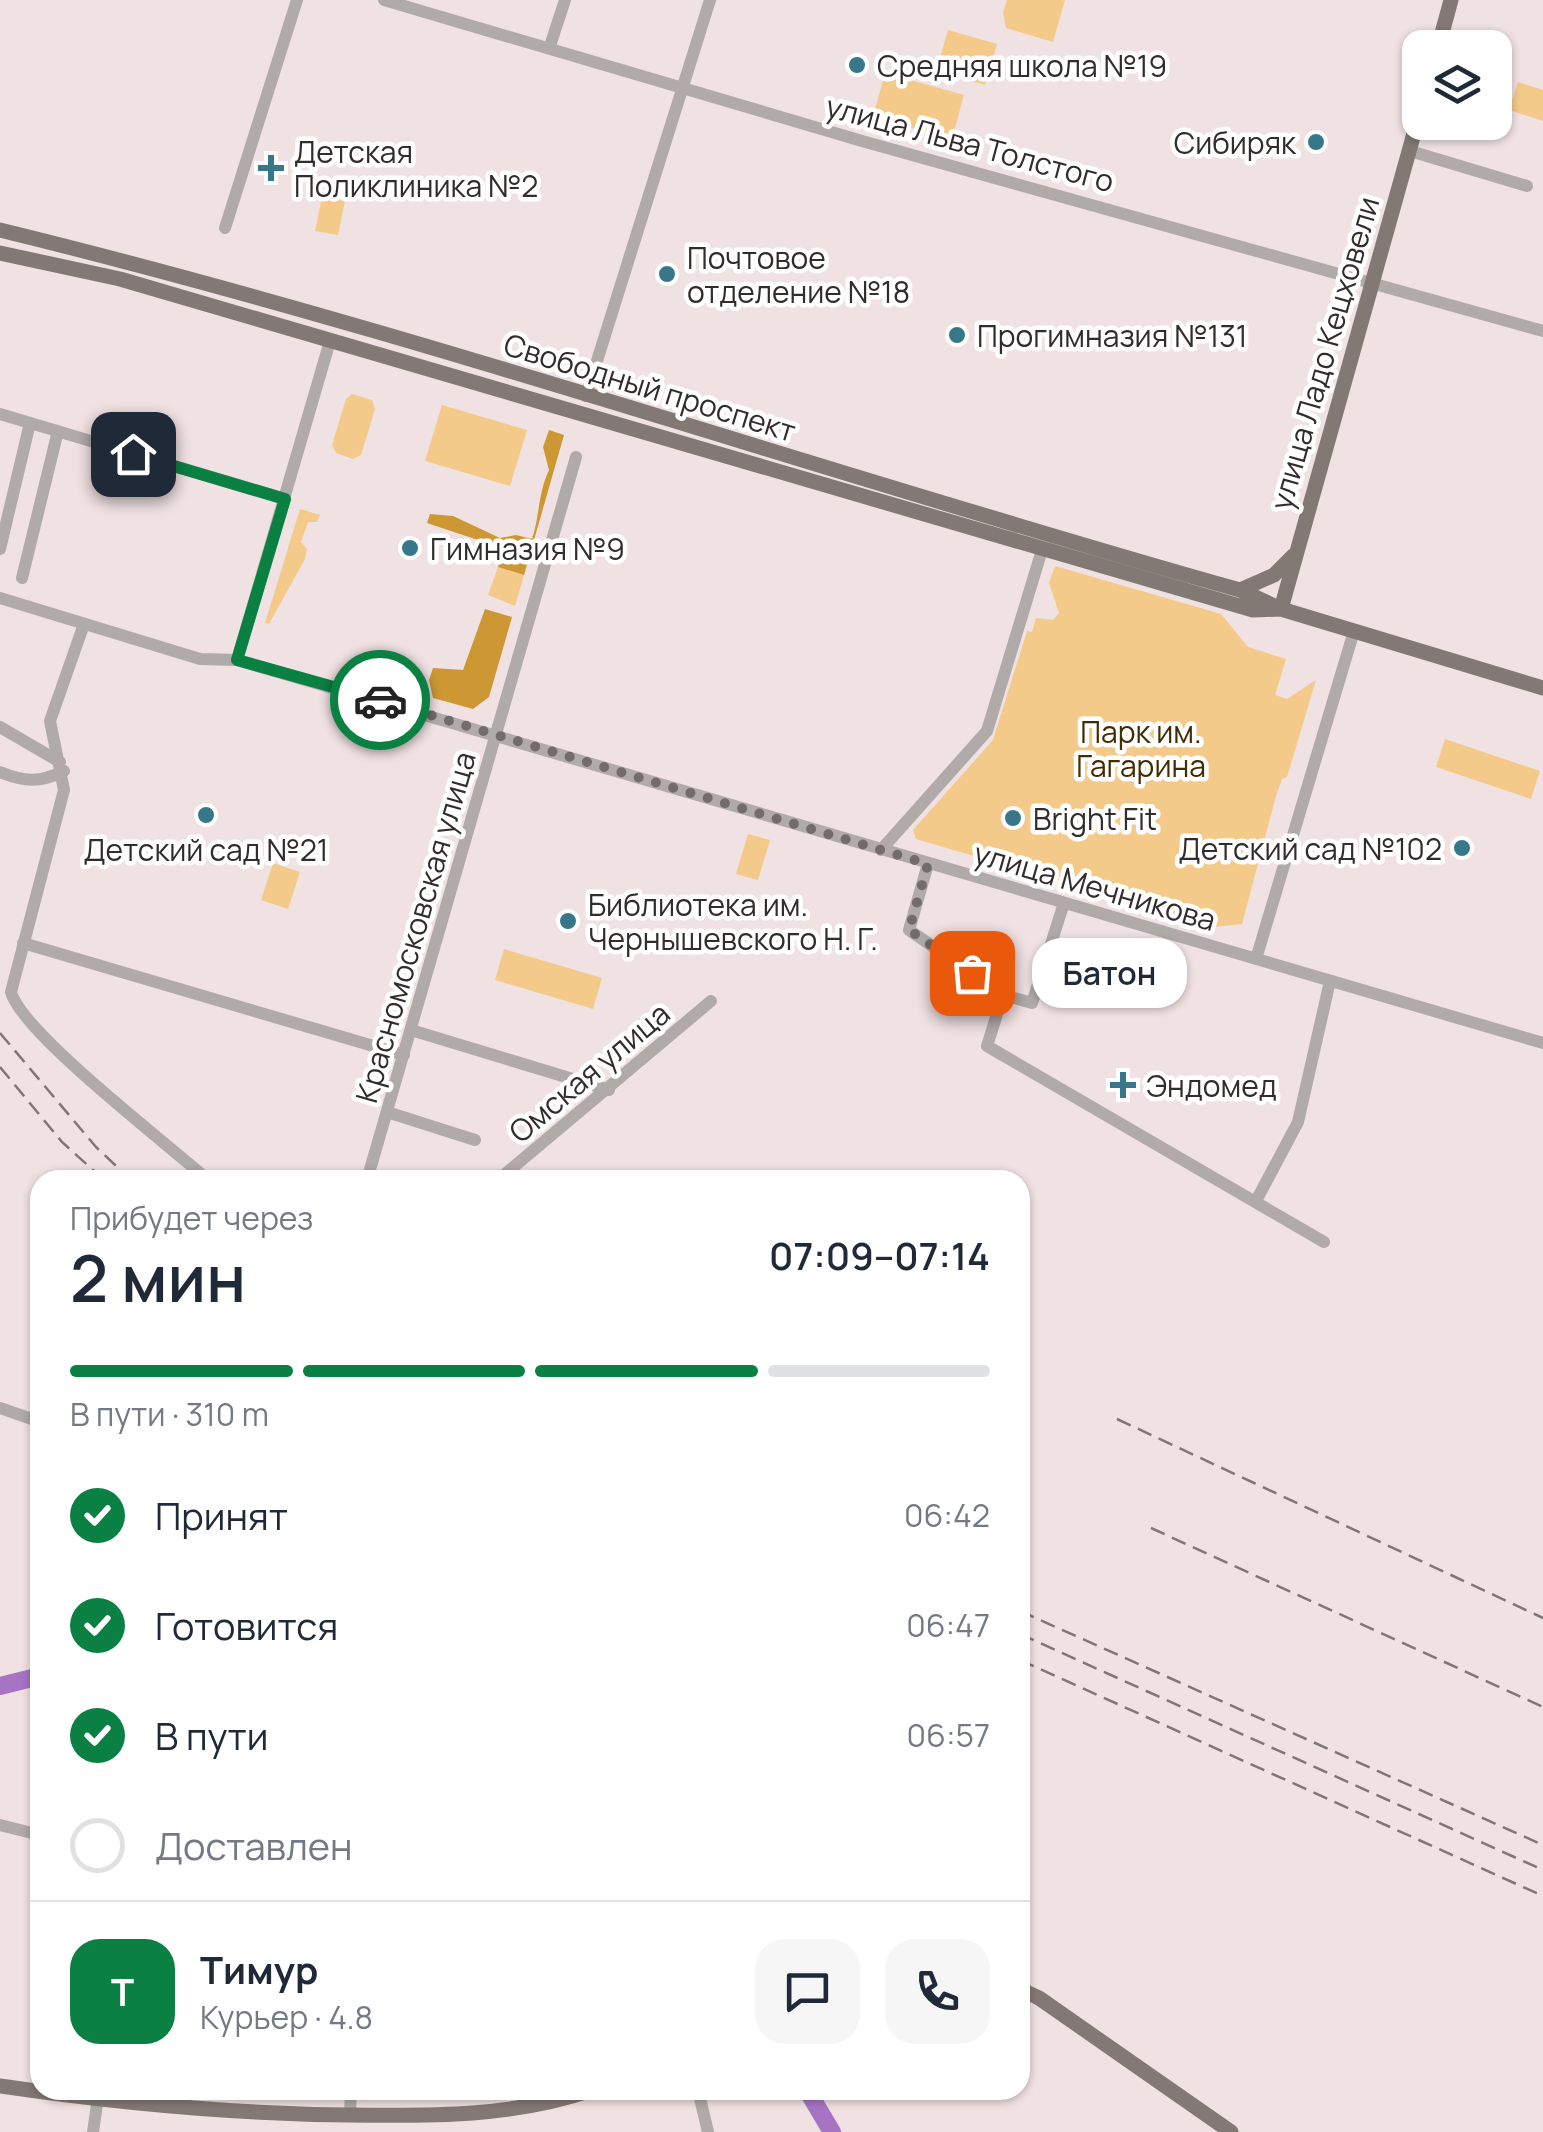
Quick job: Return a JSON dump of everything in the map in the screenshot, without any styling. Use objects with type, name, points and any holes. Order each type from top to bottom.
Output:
[{"type":"main road","points":[[1443,30],[1451,0]]},
{"type":"main road","name":"улица Ладо Кецховели","points":[[1281,609],[1413,140]]},
{"type":"main road","name":"Свободный проспект","points":[[0,230],[130,262],[586,396],[1253,610],[1281,609]]},
{"type":"main road","name":"Свободный проспект","points":[[0,253],[120,279],[578,414],[1044,543],[1240,590],[1281,609],[1543,688]]},
{"type":"main road","points":[[578,414],[586,396]]},
{"type":"main road","points":[[1240,590],[1274,575],[1297,552]]},
{"type":"main road","points":[[1030,1994],[1232,2132]]},
{"type":"main road","points":[[0,2086],[30,2089]]},
{"type":"main road","points":[[139,2100],[238,2112],[350,2115],[484,2114],[547,2100]]},
{"type":"street","points":[[225,228],[297,0]]},
{"type":"street","name":"улица Льва Толстого","points":[[384,0],[1543,331]]},
{"type":"street","points":[[550,46],[565,0]]},
{"type":"street","points":[[586,396],[710,0]]},
{"type":"street","points":[[1410,152],[1527,186]]},
{"type":"street","points":[[237,660],[330,341]]},
{"type":"street","points":[[0,414],[285,499]]},
{"type":"street","points":[[0,549],[30,423]]},
{"type":"street","points":[[22,578],[58,431]]},
{"type":"street","name":"Красномосковская улица","points":[[370,1170],[576,457]]},
{"type":"street","points":[[882,850],[987,731],[1044,543]]},
{"type":"street","name":"улица Мечникова","points":[[0,598],[200,658],[237,660],[496,734],[1543,1043]]},
{"type":"street","points":[[84,624],[50,721],[50,738],[62,766],[64,790],[11,982],[15,1006],[197,1170]]},
{"type":"street","points":[[1256,959],[1354,631]]},
{"type":"street","points":[[0,727],[62,766]]},
{"type":"street","points":[[0,772],[42,782],[62,766]]},
{"type":"street","points":[[928,864],[909,930],[1003,995],[1032,1003],[1064,903]]},
{"type":"street","points":[[24,944],[404,1055]]},
{"type":"street","points":[[1256,1201],[1298,1122],[1330,981]]},
{"type":"street","points":[[1003,995],[987,1046],[1324,1242]]},
{"type":"street","name":"Омская улица","points":[[510,1170],[711,1001]]},
{"type":"street","points":[[411,1030],[609,1090]]},
{"type":"street","points":[[387,1112],[475,1140]]},
{"type":"street","points":[[0,1408],[30,1418]]},
{"type":"street","points":[[0,1824],[30,1832]]},
{"type":"street","points":[[93,2132],[97,2100]]},
{"type":"street","points":[[350,2115],[351,2100]]},
{"type":"street","points":[[700,2100],[708,2132]]},
{"type":"green space","points":[[1007,0],[1065,0],[1053,42],[1006,28],[1003,13]]},
{"type":"green space","points":[[948,30],[997,44],[985,85],[936,71]]},
{"type":"green space","points":[[885,73],[964,95],[952,139],[873,117]]},
{"type":"green space","points":[[1518,82],[1543,90],[1543,121],[1512,111]]},
{"type":"green space","points":[[322,197],[345,201],[338,235],[315,231]]},
{"type":"green space","points":[[352,394],[372,400],[375,409],[361,455],[353,459],[336,453],[332,445],[346,399]]},
{"type":"green space","points":[[442,405],[527,430],[510,486],[425,461]]},
{"type":"green space","points":[[300,509],[320,515],[317,522],[308,522],[301,542],[307,549],[305,559],[269,624],[265,623]]},
{"type":"green space","name":"Парк им. Гагарина","points":[[1055,566],[1221,614],[1248,647],[1286,659],[1275,695],[1287,699],[1316,680],[1287,777],[1282,779],[1276,796],[1242,924],[1214,927],[916,839],[913,830],[993,740],[1027,631],[1032,632],[1036,618],[1053,620],[1059,613],[1049,583]]},
{"type":"green space","points":[[498,567],[524,575],[515,606],[488,595]]},
{"type":"green space","points":[[1445,739],[1540,771],[1531,799],[1436,767]]},
{"type":"green space","points":[[748,834],[770,840],[758,880],[736,874]]},
{"type":"green space","points":[[273,863],[300,872],[288,909],[261,900]]},
{"type":"green space","points":[[504,949],[602,978],[593,1009],[495,980]]},
{"type":"shaded area","points":[[549,430],[564,435],[524,575],[498,567],[501,555],[487,543],[427,523],[430,514],[453,516],[500,538],[516,535],[532,539],[549,470],[543,447]]},
{"type":"shaded area","points":[[485,609],[512,617],[489,697],[473,709],[433,698],[429,680],[433,668],[463,670]]},
{"type":"waterway","points":[[0,1686],[30,1678]]},
{"type":"waterway","points":[[813,2100],[832,2132]]},
{"type":"railway","points":[[0,1033],[96,1147],[120,1170]]},
{"type":"railway","points":[[0,1067],[62,1142],[93,1170]]},
{"type":"railway","points":[[1117,1419],[1543,1618]]},
{"type":"railway","points":[[1151,1528],[1543,1707]]},
{"type":"railway","points":[[1030,1615],[1543,1845]]},
{"type":"railway","points":[[1030,1639],[1543,1870]]},
{"type":"railway","points":[[1030,1665],[1543,1896]]},
{"type":"way so far","points":[[380,700],[928,864],[909,930],[972,973]]},
{"type":"place","name":"Средняя школа №19","points":[[857,65]]},
{"type":"place","name":"Сибиряк","points":[[1316,142]]},
{"type":"place","name":"Детская Поликлиника №2","points":[[271,168]]},
{"type":"place","name":"Почтовое отделение №18","points":[[667,274]]},
{"type":"place","name":"Прогимназия №131","points":[[957,335]]},
{"type":"place","name":"Гимназия №9","points":[[410,548]]},
{"type":"place","name":"Детский сад №21","points":[[206,815]]},
{"type":"place","name":"Bright Fit","points":[[1013,818]]},
{"type":"place","name":"Детский сад №102","points":[[1462,848]]},
{"type":"place","name":"Библиотека им. Чернышевского Н. Г.","points":[[568,921]]},
{"type":"place","name":"Батон","points":[[972,973]]},
{"type":"place","name":"Эндомед","points":[[1123,1085]]},
{"type":"route","points":[[133,454],[285,499],[237,660],[380,700]]}]
